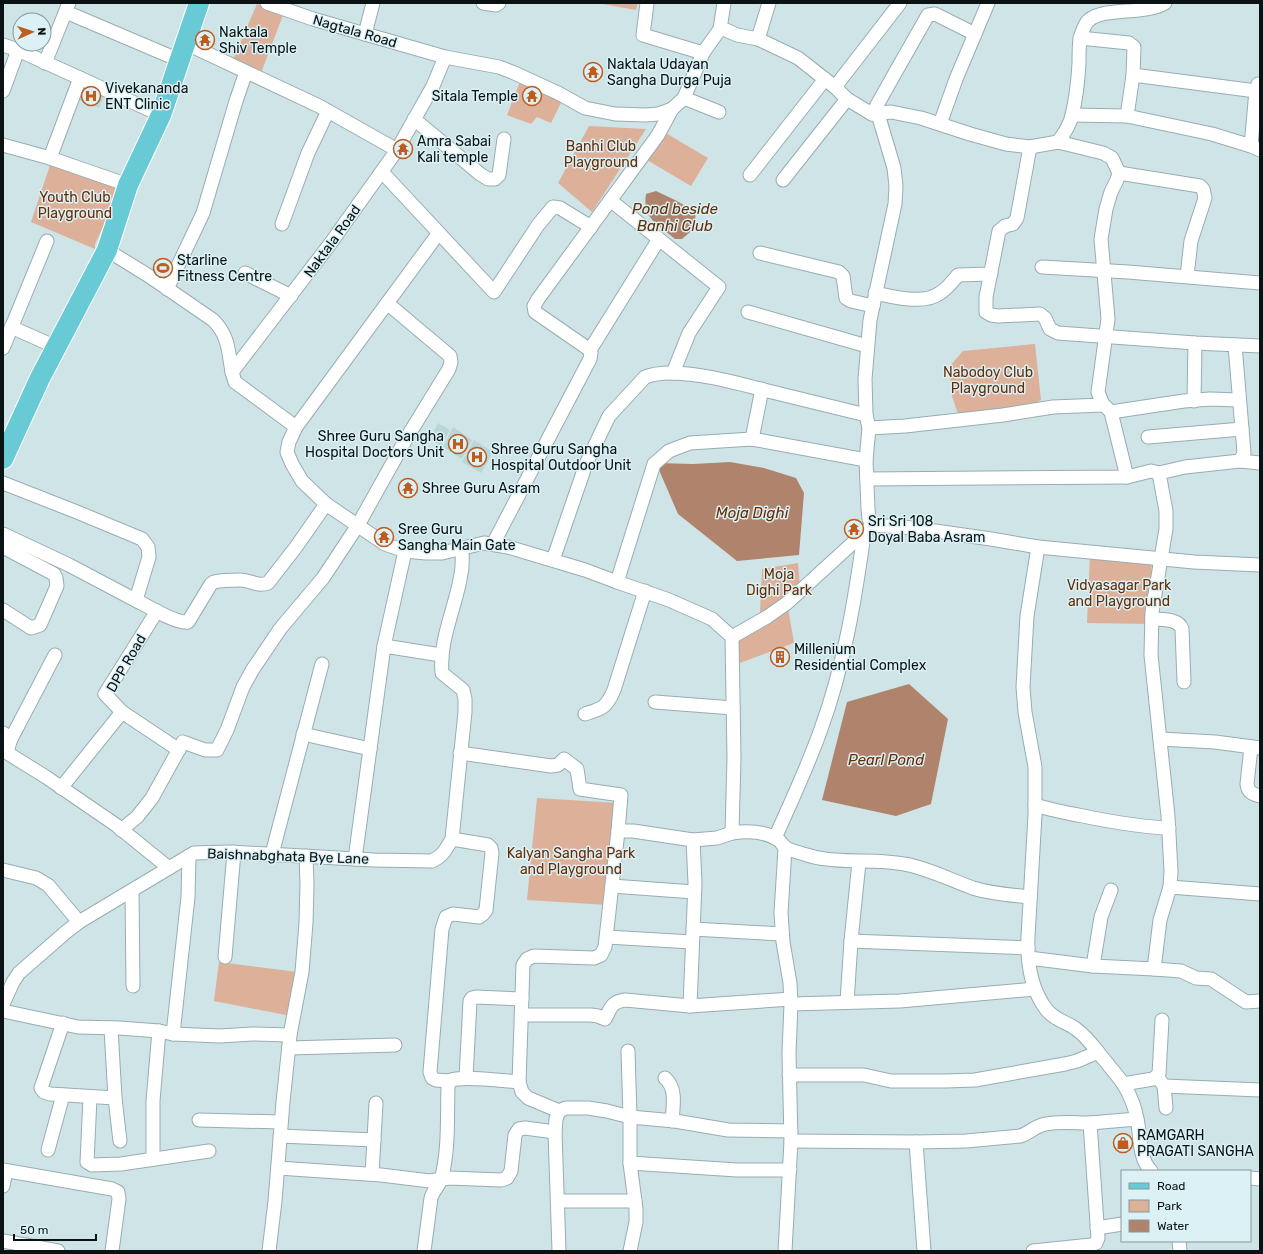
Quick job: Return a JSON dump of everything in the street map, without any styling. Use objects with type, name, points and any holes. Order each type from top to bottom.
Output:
[{"type":"main road","points":[[3,458],[8,434],[40,378],[107,250],[128,185],[161,114],[200,3]]},
{"type":"street","name":"Nagtala Road","points":[[267,3],[288,6],[365,34],[445,57],[499,67],[558,93],[585,108],[615,114],[658,114],[672,109],[684,98],[703,53],[720,29]]},
{"type":"street","points":[[365,34],[373,3]]},
{"type":"street","points":[[483,3],[496,5],[499,3]]},
{"type":"street","points":[[647,3],[643,36],[703,53]]},
{"type":"street","points":[[724,3],[720,29],[758,40],[798,58],[830,83],[847,99],[875,114],[891,112],[921,118],[1006,144],[1030,147],[1058,142],[1103,152],[1112,158],[1119,173],[1111,192],[1102,228],[1101,239],[1108,319],[1098,392],[1107,408],[1127,477]]},
{"type":"street","points":[[758,40],[769,3]]},
{"type":"street","points":[[750,175],[900,3]]},
{"type":"street","points":[[940,124],[956,79],[988,3]]},
{"type":"street","points":[[1058,142],[1066,131],[1072,116],[1079,65],[1080,38],[1088,21],[1097,15],[1126,7],[1143,10],[1161,6],[1165,3]]},
{"type":"street","points":[[45,63],[68,8],[182,52],[246,72],[328,111],[397,150],[433,86],[445,57]]},
{"type":"street","points":[[775,838],[821,729],[843,659],[868,529],[869,519],[866,460],[869,428],[866,415],[865,379],[874,300],[895,204],[896,186],[894,168],[875,114],[928,15],[935,14],[975,34]]},
{"type":"street","points":[[1080,38],[1129,43],[1134,47],[1133,75],[1127,116]]},
{"type":"street","points":[[3,91],[17,52]]},
{"type":"street","points":[[22,52],[161,114]]},
{"type":"street","points":[[168,289],[203,213],[246,72]]},
{"type":"street","points":[[1072,116],[1127,116],[1212,134],[1255,148],[1258,87],[1133,75]]},
{"type":"street","points":[[50,158],[80,78]]},
{"type":"street","points":[[684,98],[719,112]]},
{"type":"street","points":[[783,180],[847,99]]},
{"type":"street","points":[[590,350],[535,312],[534,306],[658,135],[672,109]]},
{"type":"street","points":[[282,224],[308,153],[328,111]]},
{"type":"street","points":[[414,119],[488,179],[494,180],[499,175],[504,140]]},
{"type":"street","points":[[3,145],[50,158],[128,185]]},
{"type":"street","points":[[1030,147],[1017,218],[1013,224],[1002,228],[1000,231],[985,306],[986,312],[991,315],[1040,314],[1045,318],[1053,332],[1235,346],[1260,346]]},
{"type":"street","name":"Naktala Road","points":[[232,372],[330,244],[397,150]]},
{"type":"street","points":[[382,172],[438,234],[494,292],[538,225],[554,207],[560,208],[591,227]]},
{"type":"street","points":[[1119,173],[1200,186],[1203,188],[1205,198],[1191,241],[1187,276]]},
{"type":"street","points":[[610,200],[719,287],[689,333],[673,373]]},
{"type":"street","points":[[438,234],[296,427],[289,442],[287,452],[292,464],[302,480],[326,504],[385,544],[405,551],[442,554],[484,543],[493,544],[586,570],[669,600],[712,619],[732,637],[734,758],[732,834]]},
{"type":"street","points":[[493,544],[590,359],[590,350],[659,239]]},
{"type":"street","points":[[3,348],[47,241]]},
{"type":"street","points":[[107,250],[213,320],[221,328],[227,340],[235,382],[296,427]]},
{"type":"street","points":[[760,253],[840,272],[843,276],[846,298],[851,301],[928,299],[941,293],[958,275],[991,274]]},
{"type":"street","points":[[1042,266],[1187,276],[1260,283]]},
{"type":"street","points":[[245,273],[291,296]]},
{"type":"street","points":[[121,830],[137,817],[152,798],[183,742],[205,750],[217,750],[227,730],[243,687],[280,629],[323,578],[358,525],[406,439],[449,369],[451,362],[450,356],[387,303]]},
{"type":"street","points":[[748,312],[868,346]]},
{"type":"street","points":[[11,327],[56,347]]},
{"type":"street","points":[[1194,400],[1195,343]]},
{"type":"street","points":[[1235,346],[1244,453],[1240,461]]},
{"type":"street","points":[[553,560],[586,464],[609,416],[645,377],[653,374],[673,373],[720,379],[866,415]]},
{"type":"street","points":[[752,439],[762,389]]},
{"type":"street","points":[[869,428],[905,426],[996,416],[1053,407],[1107,408],[1194,400],[1239,400]]},
{"type":"street","points":[[1148,437],[1242,429]]},
{"type":"street","points":[[617,582],[654,464],[669,451],[690,443],[752,439],[866,460]]},
{"type":"street","points":[[867,479],[1127,477],[1151,471],[1159,473],[1184,467],[1240,461],[1260,463]]},
{"type":"street","points":[[1154,969],[1160,920],[1170,887],[1171,871],[1169,828],[1151,655],[1152,619],[1166,529],[1166,511],[1159,473]]},
{"type":"street","points":[[3,483],[142,539],[148,547],[149,557],[136,600],[139,602]]},
{"type":"street","points":[[3,534],[69,565],[139,602],[183,623],[188,622],[214,582],[241,580],[262,585],[268,583],[296,547],[326,504]]},
{"type":"street","points":[[732,637],[767,617],[787,603],[868,529],[914,528],[1038,547],[1216,564],[1260,565]]},
{"type":"street","points":[[3,547],[54,574],[57,586],[40,625],[36,627],[31,628],[3,610]]},
{"type":"street","points":[[1038,547],[1027,616],[1023,687],[1025,712],[1035,767],[1035,805],[1028,953],[1031,976],[1035,989],[1046,1009],[1055,1018],[1075,1028],[1085,1036],[1123,1084],[1130,1098],[1137,1119],[1142,1156],[1150,1170]]},
{"type":"street","points":[[462,549],[461,574],[442,655],[442,673],[463,690],[464,693],[465,712],[452,839],[488,845],[491,848],[492,853],[486,910],[479,917],[453,914],[446,917],[442,929],[430,1072],[432,1078],[436,1080],[449,1081],[466,1078],[519,1082]]},
{"type":"street","points":[[355,859],[384,646],[405,551]]},
{"type":"street","points":[[585,714],[605,706],[610,699],[645,591]]},
{"type":"street","name":"DPP Road","points":[[122,712],[105,694],[157,611]]},
{"type":"street","points":[[1152,619],[1176,622],[1180,624],[1182,629],[1184,682]]},
{"type":"street","points":[[384,646],[442,655]]},
{"type":"street","points":[[55,656],[7,736],[9,754],[121,830],[169,868]]},
{"type":"street","points":[[272,854],[322,664]]},
{"type":"street","points":[[655,702],[733,708]]},
{"type":"street","points":[[61,788],[122,712],[179,750]]},
{"type":"street","points":[[303,734],[370,749]]},
{"type":"street","points":[[1160,739],[1215,742],[1256,748],[1247,784],[1248,790],[1251,793],[1260,796]]},
{"type":"street","points":[[460,752],[551,766],[558,765],[564,759],[577,769],[580,789],[621,795],[605,947],[601,955],[594,958],[534,956],[527,959],[524,965],[519,1082],[522,1092],[528,1098],[558,1111],[566,1108],[588,1108],[630,1117],[672,1121],[728,1130],[791,1136],[916,1142],[966,1141],[1020,1136],[1029,1133],[1038,1126],[1046,1123],[1090,1123],[1137,1119]]},
{"type":"street","points":[[1035,805],[1047,809],[1114,823],[1169,828]]},
{"type":"street","points":[[618,832],[633,831],[693,840],[716,838],[744,831],[775,838],[781,842],[785,848],[781,913],[782,934],[790,983],[791,1001],[789,1075],[791,1136],[785,1251]]},
{"type":"street","name":"Baishnabghata Bye Lane","points":[[3,1004],[13,982],[20,973],[66,932],[79,922],[194,853],[234,852],[355,859],[432,860],[440,857],[445,852],[452,839]]},
{"type":"street","points":[[690,1006],[694,892],[693,840]]},
{"type":"street","points":[[785,848],[815,857],[859,862],[886,861],[906,864],[988,892],[1030,897]]},
{"type":"street","points":[[225,957],[234,852]]},
{"type":"street","points":[[173,1034],[188,897],[189,856]]},
{"type":"street","points":[[269,1251],[290,1041],[302,972],[306,923],[306,856]]},
{"type":"street","points":[[848,1002],[851,941],[859,862]]},
{"type":"street","points":[[3,870],[36,878],[48,885],[79,922]]},
{"type":"street","points":[[612,886],[694,892]]},
{"type":"street","points":[[1170,887],[1260,894]]},
{"type":"street","points":[[1093,966],[1101,917],[1111,890]]},
{"type":"street","points":[[132,891],[133,986]]},
{"type":"street","points":[[693,929],[782,934]]},
{"type":"street","points":[[606,937],[692,942]]},
{"type":"street","points":[[851,941],[1028,953],[1093,966],[1181,972],[1196,978],[1211,979],[1246,1002],[1260,1001]]},
{"type":"street","points":[[522,1015],[591,1015],[605,1019],[614,1003],[625,1000],[690,1006],[791,1001],[900,1001],[1035,989]]},
{"type":"street","points":[[466,1078],[470,1001],[472,998],[476,996],[522,998]]},
{"type":"street","points":[[3,1011],[78,1027],[220,1036],[252,1034],[290,1041],[395,1045]]},
{"type":"street","points":[[1162,1020],[1160,1081],[1166,1108]]},
{"type":"street","points":[[63,1023],[41,1088],[44,1092],[50,1094],[90,1098],[115,1098]]},
{"type":"street","points":[[110,1028],[120,1141]]},
{"type":"street","points":[[153,1158],[153,1101],[159,1031]]},
{"type":"street","points":[[628,1051],[630,1163],[636,1209],[636,1222],[630,1251]]},
{"type":"street","points":[[789,1075],[864,1075],[891,1081],[962,1081],[1065,1064],[1077,1061],[1098,1052]]},
{"type":"street","points":[[665,1078],[670,1082],[673,1088],[672,1121]]},
{"type":"street","points":[[1123,1084],[1153,1079],[1160,1081],[1260,1090]]},
{"type":"street","points":[[424,1251],[430,1198],[433,1190],[442,1178],[447,1143],[449,1081]]},
{"type":"street","points":[[48,1150],[63,1095]]},
{"type":"street","points":[[90,1098],[87,1162],[92,1165],[121,1164],[209,1150]]},
{"type":"street","points":[[372,1174],[376,1103]]},
{"type":"street","points":[[558,1111],[555,1132],[559,1251]]},
{"type":"street","points":[[199,1120],[281,1122]]},
{"type":"street","points":[[1033,1251],[1062,1249],[1096,1243],[1098,1238],[1090,1123]]},
{"type":"street","points":[[278,1168],[372,1174],[430,1181],[442,1178],[501,1180],[507,1178],[511,1171],[515,1135],[519,1130],[525,1128],[555,1132]]},
{"type":"street","points":[[280,1136],[374,1140]]},
{"type":"street","points":[[916,1142],[924,1251]]},
{"type":"street","points":[[630,1163],[737,1170],[790,1170]]},
{"type":"street","points":[[3,1186],[4,1170],[112,1189],[118,1192],[119,1199],[112,1251]]},
{"type":"street","points":[[558,1201],[635,1202]]},
{"type":"street","points":[[1097,1228],[1121,1224]]},
{"type":"street","points":[[3,1241],[37,1249],[58,1251]]},
{"type":"shaded area","name":"Vivekananda ENT Clinic","points":[[82,84],[105,93],[99,108],[77,99]]},
{"type":"shaded area","points":[[438,423],[450,430],[441,446],[430,439]]},
{"type":"shaded area","name":"Shree Guru Sangha Hospital Doctors Unit","points":[[453,427],[472,440],[462,459],[443,447]]},
{"type":"shaded area","name":"Shree Guru Sangha Hospital Outdoor Unit","points":[[474,440],[493,452],[481,473],[462,462]]},
{"type":"green space","points":[[597,3],[638,3],[636,10]]},
{"type":"green space","points":[[257,4],[283,15],[261,73],[232,62]]},
{"type":"green space","points":[[521,79],[563,99],[551,123],[537,117],[531,124],[507,115]]},
{"type":"green space","name":"Banhi Club Playground","points":[[589,126],[646,129],[592,212],[558,183]]},
{"type":"green space","points":[[664,132],[708,158],[691,186],[647,160]]},
{"type":"green space","name":"Youth Club Playground","points":[[52,159],[121,188],[95,244],[95,249],[31,222]]},
{"type":"green space","name":"Nabodoy Club Playground","points":[[1035,344],[1041,400],[1029,406],[958,414],[952,396],[949,367],[963,351]]},
{"type":"green space","name":"Vidyasagar Park and Playground","points":[[1090,555],[1152,558],[1149,624],[1087,623]]},
{"type":"green space","name":"Moja Dighi Park","points":[[798,563],[800,588],[760,613],[762,569]]},
{"type":"green space","points":[[788,608],[794,643],[737,664],[737,639]]},
{"type":"green space","name":"Kalyan Sangha Park and Playground","points":[[537,798],[618,803],[608,905],[527,900]]},
{"type":"green space","points":[[219,962],[298,972],[291,1016],[214,1001]]},
{"type":"water","name":"Pond beside Banhi Club","points":[[656,191],[695,212],[696,227],[682,239],[675,239],[649,216],[645,203],[646,194]]},
{"type":"water","name":"Moja Dighi","points":[[730,462],[764,468],[796,478],[804,493],[799,555],[737,561],[678,514],[656,463],[693,464]]},
{"type":"water","name":"Pearl Pond","points":[[909,684],[948,719],[931,804],[896,816],[822,800],[847,702]]},
{"type":"place","name":"Naktala Shiv Temple","points":[[205,40]]},
{"type":"place","name":"Naktala Udayan Sangha Durga Puja","points":[[593,72]]},
{"type":"place","name":"Vivekananda ENT Clinic","points":[[91,96]]},
{"type":"place","name":"Sitala Temple","points":[[532,96]]},
{"type":"place","name":"Amra Sabai Kali temple","points":[[403,149]]},
{"type":"place","name":"Starline Fitness Centre","points":[[163,268]]},
{"type":"place","name":"Shree Guru Sangha Hospital Doctors Unit","points":[[458,444]]},
{"type":"place","name":"Shree Guru Sangha Hospital Outdoor Unit","points":[[477,457]]},
{"type":"place","name":"Shree Guru Asram","points":[[408,488]]},
{"type":"place","name":"Sri Sri 108 Doyal Baba Asram","points":[[854,529]]},
{"type":"place","name":"Sree Guru Sangha Main Gate","points":[[384,537]]},
{"type":"place","name":"Millenium Residential Complex","points":[[780,657]]},
{"type":"place","name":"RAMGARH PRAGATI SANGHA","points":[[1123,1143]]}]
